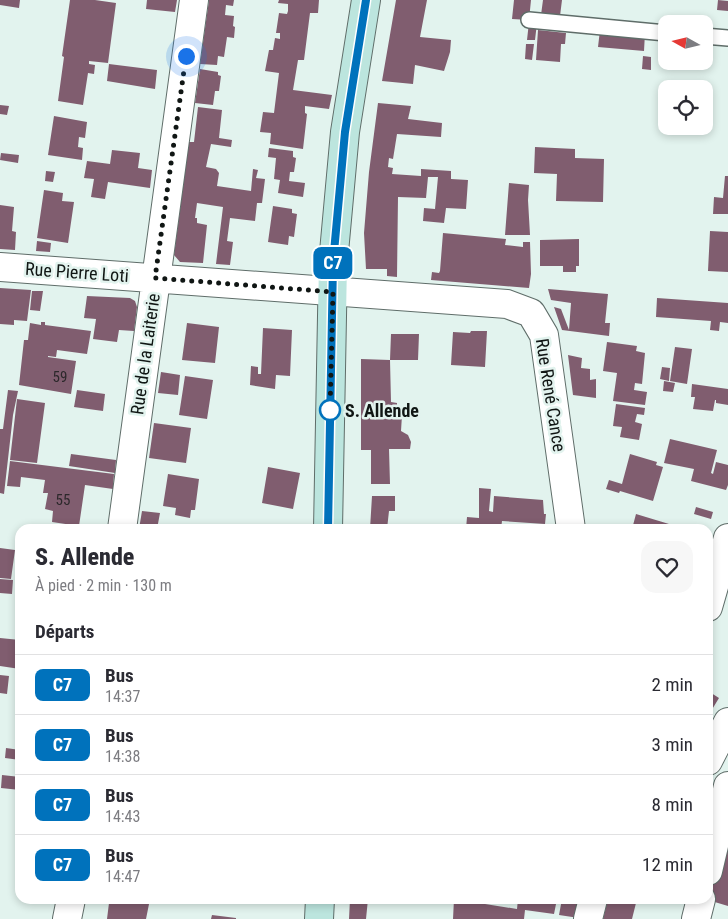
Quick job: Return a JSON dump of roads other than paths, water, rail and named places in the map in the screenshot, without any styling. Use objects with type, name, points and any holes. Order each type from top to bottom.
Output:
[{"type":"street","name":"Rue de la Laiterie","points":[[123,524],[194,0]]},
{"type":"street","points":[[328,524],[333,263],[345,132],[366,0]]},
{"type":"street","name":"Rue Pierre Loti","points":[[0,266],[333,292]]},
{"type":"street","name":"Rue René Cance","points":[[333,292],[507,304],[531,313],[544,335],[570,524]]},
{"type":"street","points":[[713,590],[728,538]]},
{"type":"street","points":[[713,751],[728,722]]},
{"type":"street","points":[[713,850],[728,786]]},
{"type":"street","points":[[67,919],[70,904]]},
{"type":"street","points":[[320,904],[320,919]]},
{"type":"street","points":[[588,919],[592,904]]},
{"type":"street","points":[[696,919],[700,904]]},
{"type":"lane","points":[[529,20],[658,31]]},
{"type":"lane","points":[[713,37],[728,38]]},
{"type":"place","name":"S. Allende","points":[[330,410]]}]
